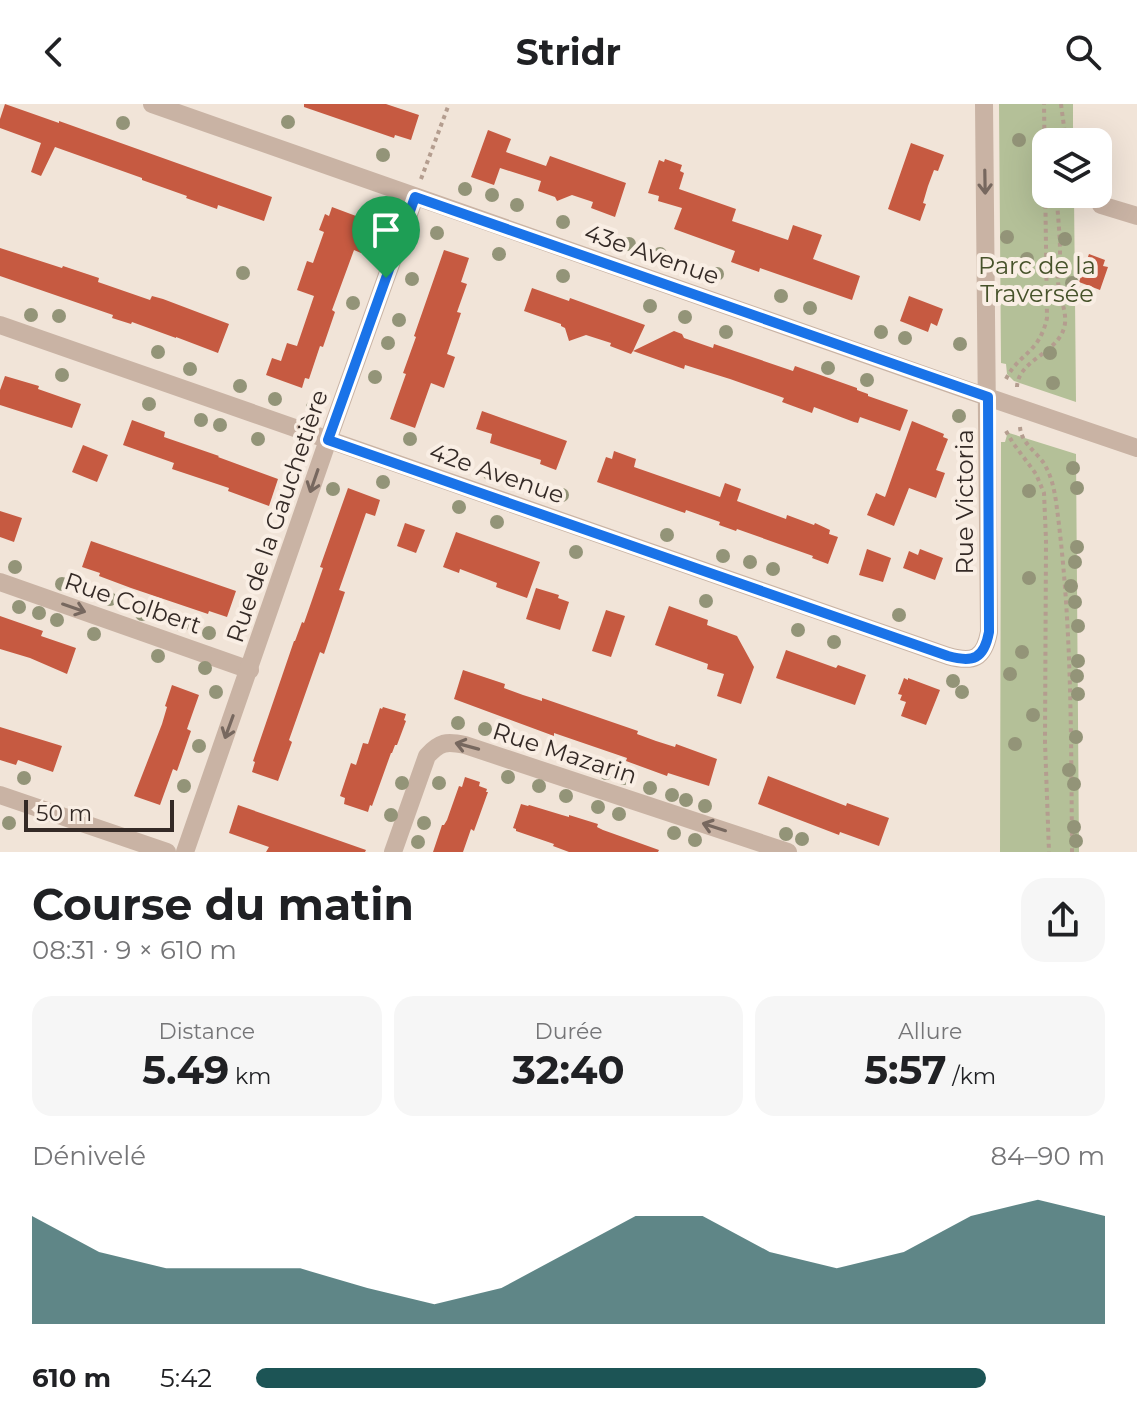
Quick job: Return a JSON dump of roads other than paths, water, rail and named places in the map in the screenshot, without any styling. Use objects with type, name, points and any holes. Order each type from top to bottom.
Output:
[{"type":"street","name":"43e Avenue","points":[[152,104],[1137,448]]},
{"type":"street","name":"Rue Victoria","points":[[978,657],[986,646],[989,632],[984,104]]},
{"type":"street","name":"Rue de la Gauchetière","points":[[185,852],[415,197]]},
{"type":"street","points":[[1111,208],[1137,216]]},
{"type":"street","name":"42e Avenue","points":[[0,325],[948,656],[964,660],[978,657]]},
{"type":"street","name":"Rue Colbert","points":[[0,582],[250,670]]},
{"type":"street","name":"Rue Mazarin","points":[[393,852],[427,756],[437,745],[450,742],[788,852]]},
{"type":"street","points":[[0,795],[167,852]]},
{"type":"park label","name":"Parc de la Traversée","points":[[1037,279]]}]
